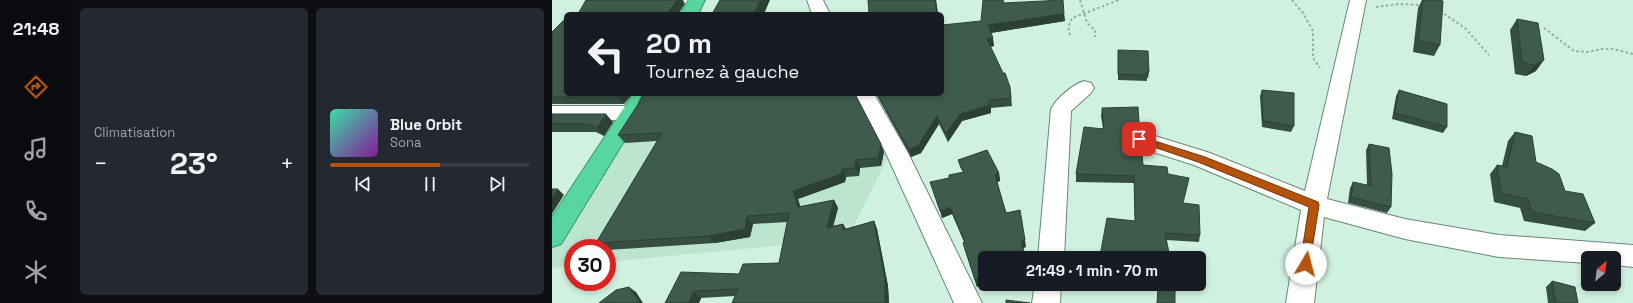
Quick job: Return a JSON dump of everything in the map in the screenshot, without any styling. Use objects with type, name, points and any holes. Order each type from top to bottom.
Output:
[{"type":"highway","points":[[690,12],[698,0]]},
{"type":"highway","points":[[552,237],[632,114],[642,96]]},
{"type":"street","points":[[815,0],[820,12]]},
{"type":"street","points":[[1300,303],[1314,205],[1358,3]]},
{"type":"street","points":[[1051,251],[1061,109],[1084,88]]},
{"type":"street","points":[[865,96],[896,151],[968,303]]},
{"type":"street","points":[[552,113],[632,114]]},
{"type":"street","points":[[1139,139],[1202,159],[1314,205],[1406,230],[1499,246],[1633,256]]},
{"type":"street","points":[[1046,303],[1047,291]]},
{"type":"path","points":[[1080,0],[1087,23],[1095,30],[1095,37]]},
{"type":"path","points":[[1070,35],[1068,27],[1072,18],[1102,5],[1118,2],[1118,0]]},
{"type":"path","points":[[1292,0],[1304,13],[1313,31],[1313,58],[1323,72],[1339,89]]},
{"type":"path","points":[[1358,3],[1380,8],[1398,4],[1427,6]]},
{"type":"path","points":[[1434,9],[1465,28],[1489,55]]},
{"type":"path","points":[[1544,28],[1574,51],[1587,52],[1602,49],[1613,49],[1633,54]]},
{"type":"shaded area","points":[[835,96],[858,96],[891,152],[847,239],[616,261],[616,239],[564,239],[564,266],[552,268],[552,236],[626,115]]},
{"type":"building","points":[[586,0],[677,0],[668,12],[579,12]]},
{"type":"building","points":[[720,0],[760,0],[755,12],[713,12]]},
{"type":"building","points":[[868,0],[935,0],[937,12],[869,12]]},
{"type":"building","points":[[983,0],[1003,0],[1004,3],[1063,0],[1064,14],[988,25],[993,38],[987,39],[1003,73],[1005,73],[1010,87],[1011,98],[989,100],[990,105],[960,114],[946,134],[937,116],[918,146],[909,149],[878,96],[944,96],[944,25],[981,21]]},
{"type":"building","points":[[1423,0],[1443,1],[1440,45],[1418,40]]},
{"type":"building","points":[[1517,19],[1538,23],[1544,60],[1534,65],[1522,62]]},
{"type":"building","points":[[564,20],[564,96],[619,96],[618,97],[552,97],[552,32]]},
{"type":"building","points":[[1118,50],[1148,51],[1149,72],[1147,72],[1147,75],[1118,74]]},
{"type":"building","points":[[1262,90],[1294,93],[1294,126],[1263,121]]},
{"type":"building","points":[[1399,90],[1447,104],[1447,127],[1395,113]]},
{"type":"building","points":[[642,96],[856,96],[881,144],[878,158],[856,160],[855,168],[842,169],[841,174],[793,191],[798,207],[834,200],[827,228],[843,224],[843,230],[874,221],[885,278],[885,303],[732,303],[738,289],[694,291],[688,303],[665,303],[681,272],[739,274],[743,264],[779,263],[789,213],[747,216],[745,229],[708,236],[616,242],[616,239],[598,239],[662,133],[618,135]]},
{"type":"building","points":[[1138,107],[1139,122],[1130,125],[1127,132],[1131,139],[1141,142],[1143,165],[1167,167],[1168,174],[1189,178],[1183,203],[1199,205],[1200,235],[1165,233],[1169,251],[1101,251],[1107,218],[1135,221],[1134,176],[1076,174],[1084,127],[1104,129],[1102,108]]},
{"type":"building","points":[[552,114],[606,114],[597,128],[589,124],[552,124]]},
{"type":"building","points":[[1515,132],[1532,136],[1536,162],[1559,174],[1565,191],[1583,194],[1595,223],[1532,212],[1528,199],[1501,193],[1497,165],[1507,167]]},
{"type":"building","points":[[1369,144],[1389,148],[1392,174],[1391,207],[1351,197],[1353,182],[1371,186]]},
{"type":"building","points":[[987,150],[999,173],[995,175],[1006,213],[1020,210],[1025,240],[1021,241],[1024,251],[978,251],[978,279],[975,280],[963,243],[965,242],[950,207],[940,211],[930,182],[949,178],[949,175],[964,172],[958,160]]},
{"type":"building","points":[[552,189],[558,189],[552,198]]},
{"type":"building","points":[[1552,281],[1575,287],[1578,303],[1556,303]]},
{"type":"building","points":[[629,287],[640,303],[599,303],[616,290]]},
{"type":"building","points":[[1158,291],[1175,291],[1175,303],[1157,303]]},
{"type":"building","points":[[1006,300],[1030,303],[1006,303]]},
{"type":"route","points":[[1139,139],[1202,159],[1314,205],[1306,264]]}]
